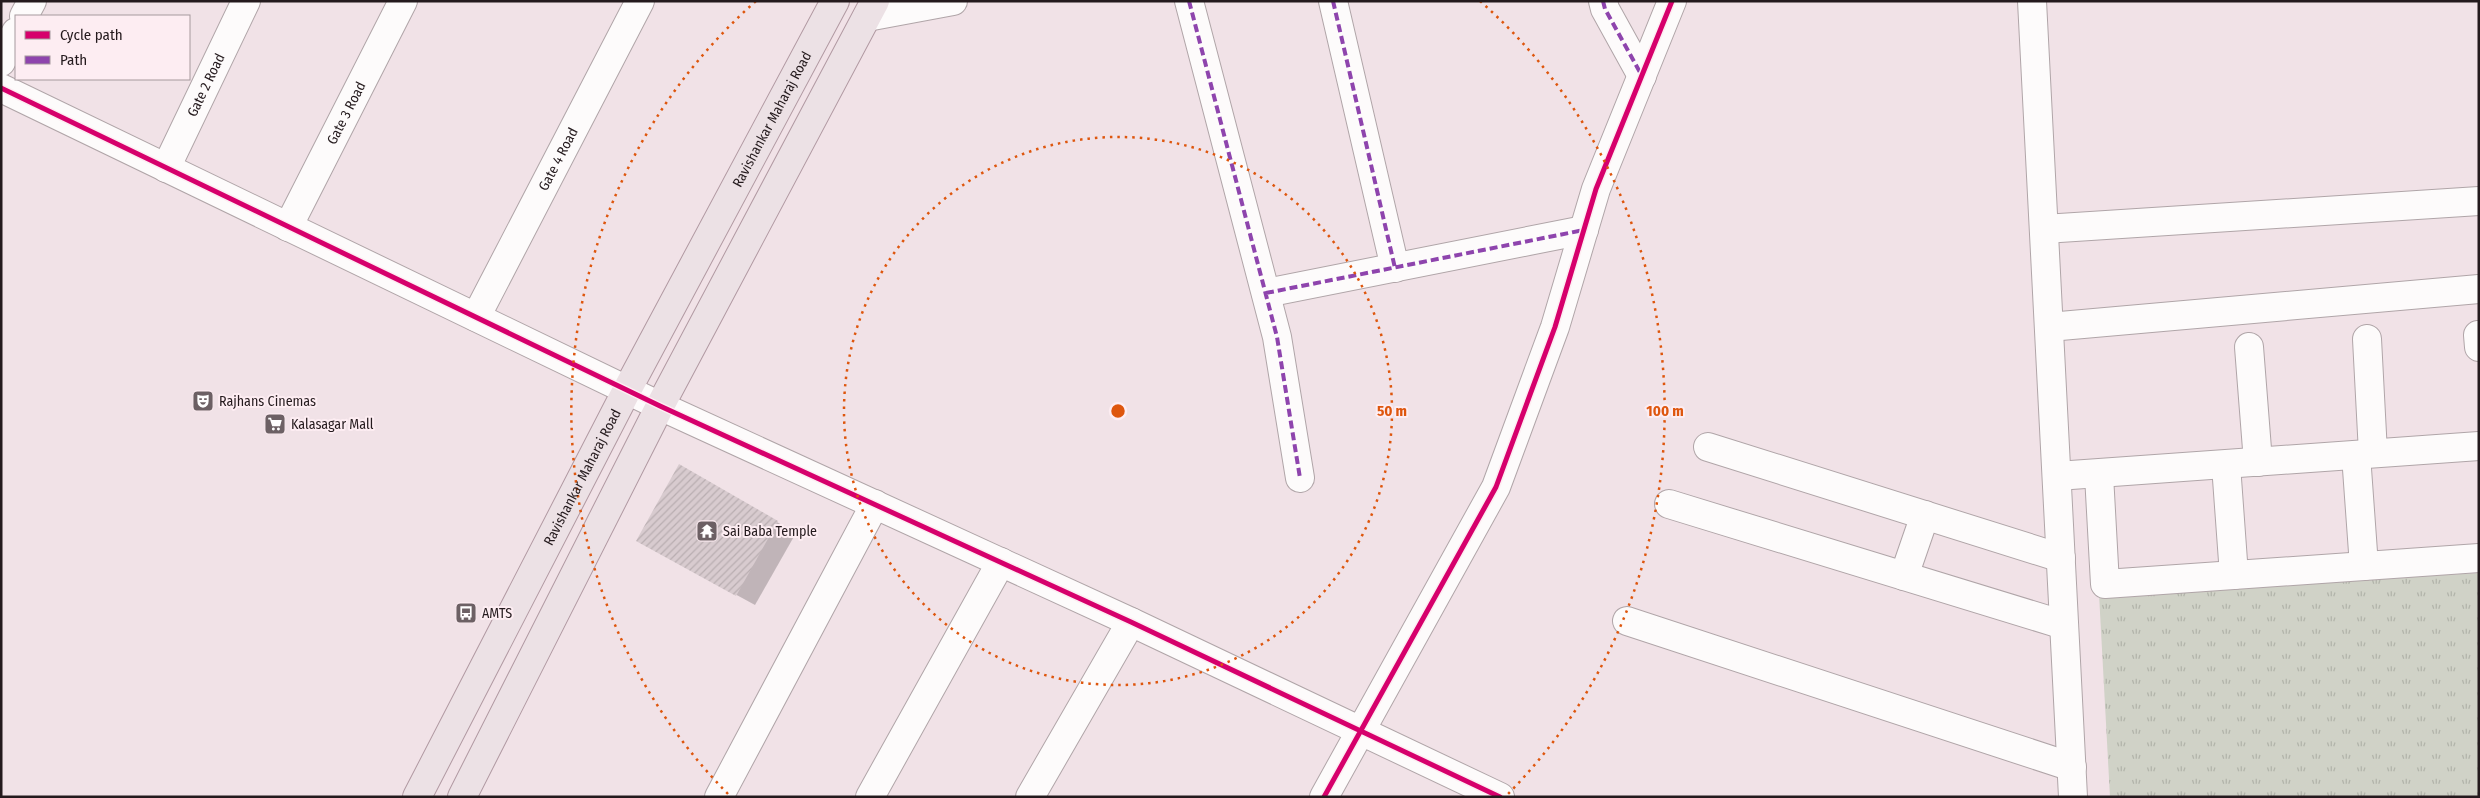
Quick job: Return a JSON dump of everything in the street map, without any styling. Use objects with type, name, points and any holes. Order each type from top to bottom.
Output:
[{"type":"main road","name":"Ravishankar Maharaj Road","points":[[417,797],[627,390],[835,1]]},
{"type":"main road","points":[[462,797],[660,406],[871,9]]},
{"type":"street","points":[[25,15],[32,1]]},
{"type":"street","name":"Gate 2 Road","points":[[166,168],[246,1]]},
{"type":"street","name":"Gate 3 Road","points":[[288,227],[403,1]]},
{"type":"street","name":"Gate 4 Road","points":[[476,317],[640,1]]},
{"type":"street","points":[[871,9],[953,1]]},
{"type":"street","points":[[1189,1],[1277,337],[1300,478]]},
{"type":"street","points":[[1333,1],[1396,268]]},
{"type":"street","points":[[1603,1],[1605,9],[1642,76]]},
{"type":"street","points":[[1324,797],[1496,487],[1555,327],[1596,189],[1672,1]]},
{"type":"street","points":[[2032,1],[2073,797]]},
{"type":"street","points":[[1,62],[15,34]]},
{"type":"street","points":[[1,88],[660,406],[1131,622],[1500,797]]},
{"type":"street","points":[[2044,229],[2479,201]]},
{"type":"street","points":[[1266,293],[1584,230]]},
{"type":"street","points":[[2049,327],[2479,289]]},
{"type":"street","points":[[2478,335],[2479,347]]},
{"type":"street","points":[[2364,566],[2367,339]]},
{"type":"street","points":[[2249,347],[2258,462]]},
{"type":"street","points":[[2056,476],[2479,446]]},
{"type":"street","points":[[1708,447],[2061,558]]},
{"type":"street","points":[[2226,465],[2234,575]]},
{"type":"street","points":[[2099,474],[2105,584],[2479,558]]},
{"type":"street","points":[[718,797],[875,504]]},
{"type":"street","points":[[1668,504],[2064,626]]},
{"type":"street","points":[[1904,576],[1925,514]]},
{"type":"street","points":[[870,797],[1001,562]]},
{"type":"street","points":[[1627,621],[2072,767]]},
{"type":"street","points":[[1030,797],[1131,622]]},
{"type":"green space","points":[[2479,573],[2479,797],[2110,797],[2099,594]]},
{"type":"building","name":"Sai Baba Temple","points":[[679,464],[778,521],[736,596],[636,541]]},
{"type":"marked path","points":[[1189,1],[1277,337],[1300,478]]},
{"type":"marked path","points":[[1333,1],[1395,268]]},
{"type":"marked path","points":[[1603,1],[1605,9],[1642,76]]},
{"type":"marked path","points":[[1266,293],[1584,230]]},
{"type":"cycle path","points":[[1324,797],[1496,487],[1555,327],[1596,189],[1672,1]]},
{"type":"cycle path","points":[[1,88],[660,406],[1131,622],[1500,797]]},
{"type":"place","name":"Rajhans Cinemas","points":[[203,401]]},
{"type":"place","name":"Kalasagar Mall","points":[[275,424]]},
{"type":"place","name":"Sai Baba Temple","points":[[707,531]]},
{"type":"place","name":"AMTS","points":[[466,613]]}]
